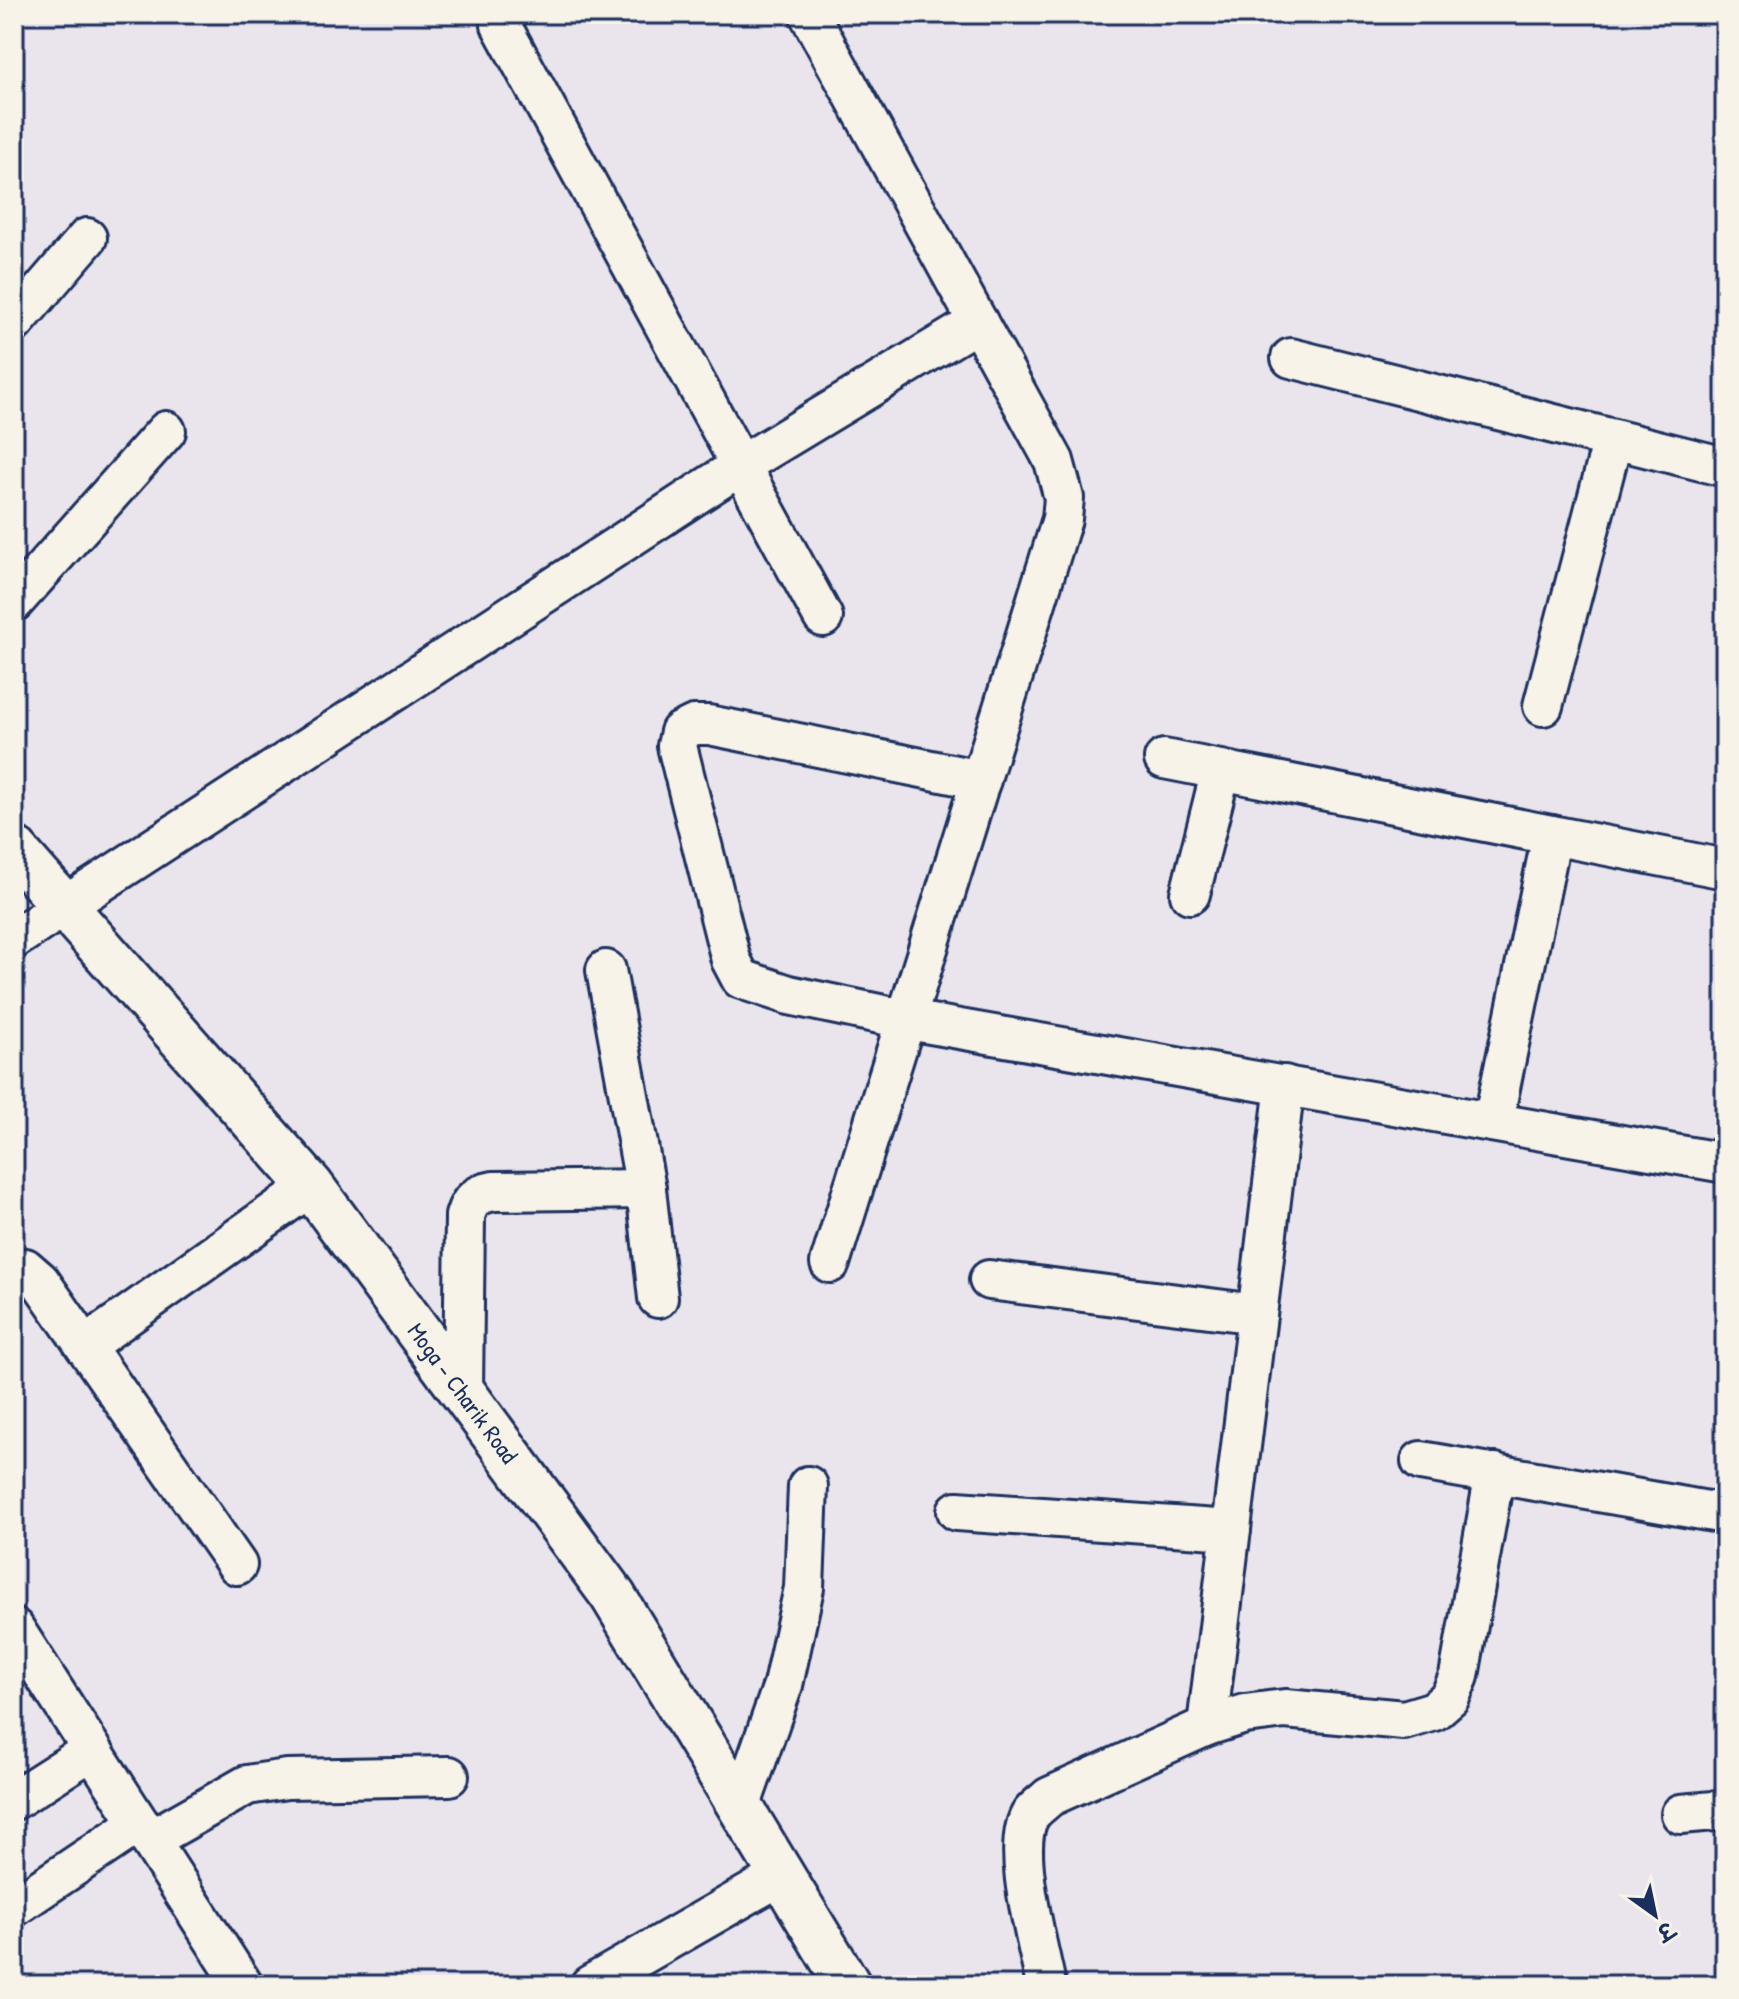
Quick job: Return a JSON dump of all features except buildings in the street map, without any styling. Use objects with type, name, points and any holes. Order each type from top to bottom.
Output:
[{"type":"street","points":[[809,14],[1054,461],[1064,498],[1062,519],[830,1263]]},
{"type":"street","points":[[501,25],[823,617]]},
{"type":"street","points":[[14,323],[87,238]]},
{"type":"street","points":[[14,939],[740,466],[978,322]]},
{"type":"street","points":[[1291,358],[1725,467]]},
{"type":"street","points":[[14,602],[166,431]]},
{"type":"street","points":[[1543,706],[1613,439]]},
{"type":"street","points":[[981,780],[709,725],[694,725],[677,737],[731,960],[741,979],[789,995],[908,1020],[1725,1163]]},
{"type":"street","points":[[1164,759],[1725,869]]},
{"type":"street","points":[[1190,894],[1221,770]]},
{"type":"street","points":[[1493,1122],[1552,835]]},
{"type":"street","name":"Moga - Charik Road","points":[[14,849],[66,904],[311,1186],[613,1596],[848,1985]]},
{"type":"street","points":[[606,970],[646,1189],[658,1298]]},
{"type":"street","points":[[1207,1726],[1285,1085]]},
{"type":"street","points":[[85,1346],[311,1186]]},
{"type":"street","points":[[463,1392],[465,1216],[469,1203],[479,1194],[494,1191],[646,1189]]},
{"type":"street","points":[[14,1268],[25,1268],[40,1281],[237,1565]]},
{"type":"street","points":[[989,1280],[1257,1314]]},
{"type":"street","points":[[1421,1461],[1725,1514]]},
{"type":"street","points":[[1046,1985],[1024,1866],[1023,1836],[1030,1815],[1049,1797],[1207,1726],[1245,1714],[1285,1709],[1404,1720],[1434,1711],[1450,1697],[1459,1676],[1495,1473]]},
{"type":"street","points":[[741,1805],[783,1685],[801,1602],[808,1486]]},
{"type":"street","points":[[957,1511],[1231,1530]]},
{"type":"street","points":[[14,1628],[243,1985]]},
{"type":"street","points":[[14,1800],[92,1750]]},
{"type":"street","points":[[14,1907],[144,1832],[247,1785],[287,1779],[449,1776]]},
{"type":"street","points":[[1681,1814],[1725,1810]]},
{"type":"street","points":[[590,1985],[782,1875]]}]
